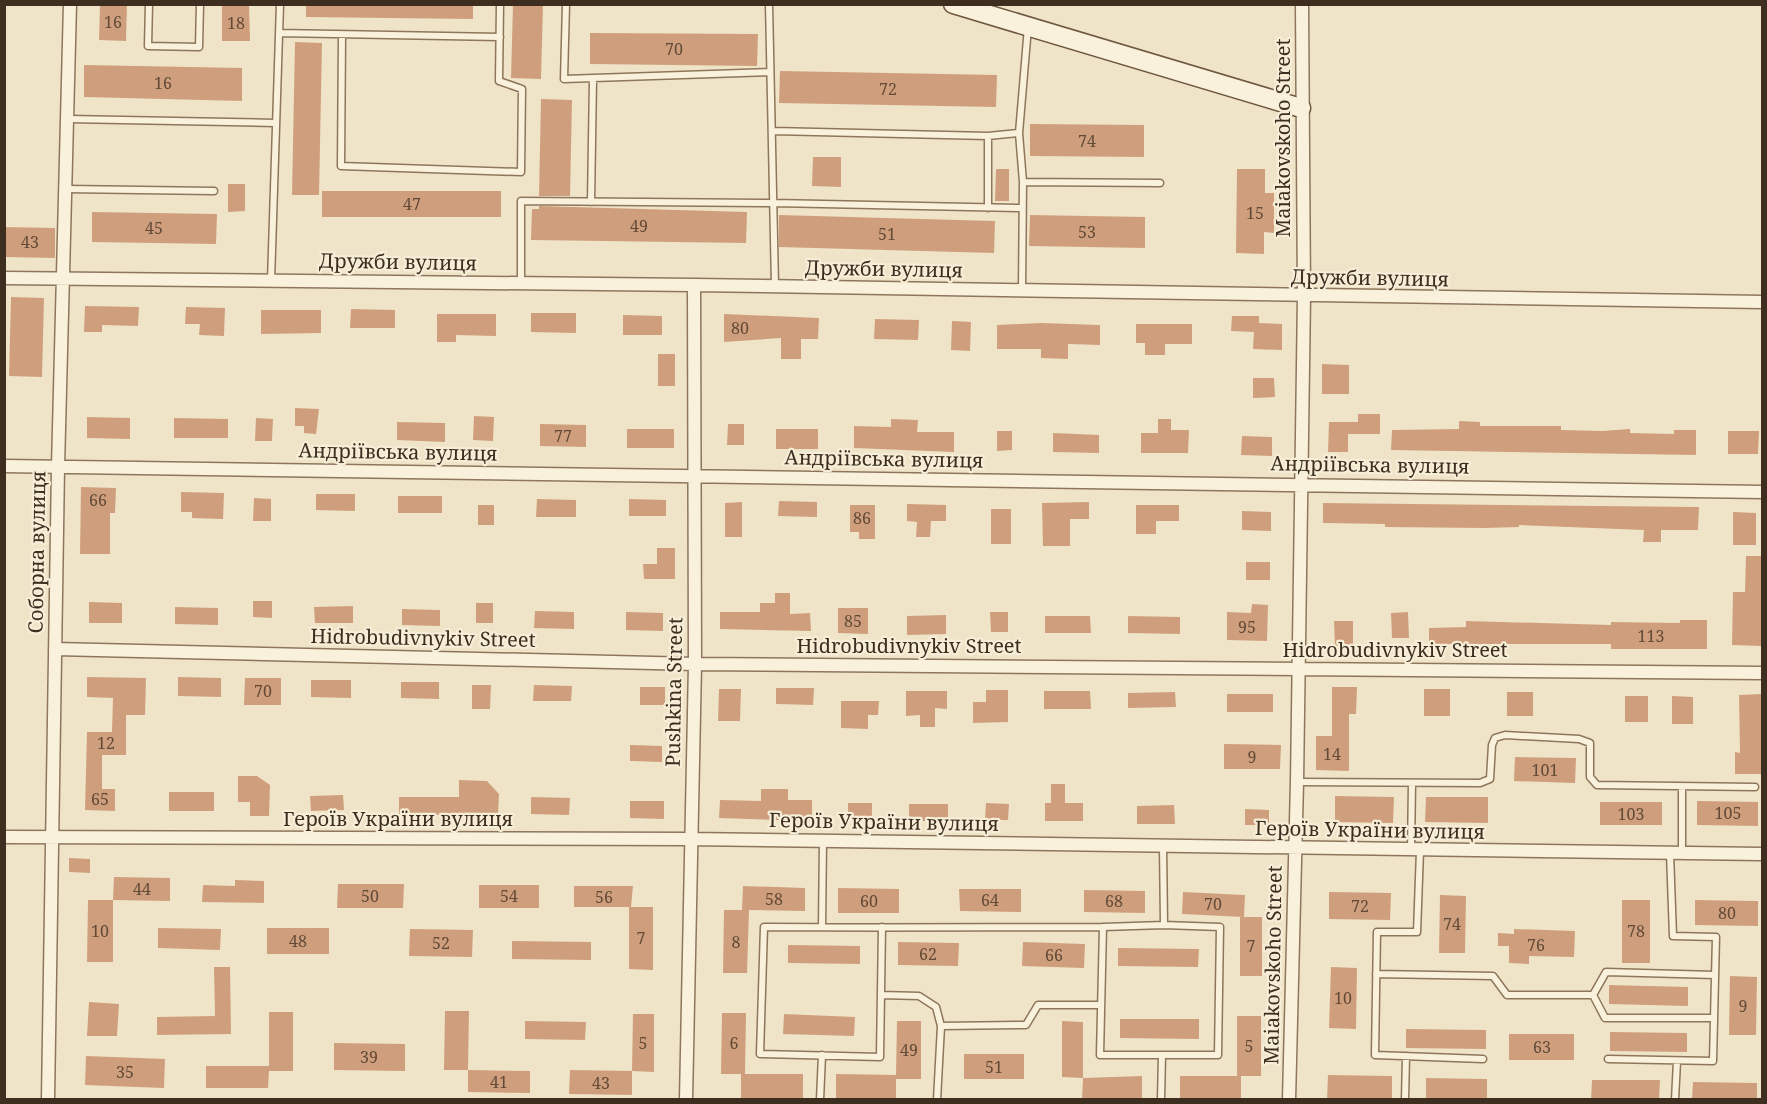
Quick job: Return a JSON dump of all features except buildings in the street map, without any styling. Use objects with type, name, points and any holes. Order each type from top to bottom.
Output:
[{"type":"street","name":"Соборна вулиця","points":[[48,1100],[58,466],[70,4]]},
{"type":"street","points":[[953,4],[1301,108]]},
{"type":"street","name":"Maiakovskoho Street","points":[[1289,1100],[1297,782],[1304,296],[1302,4]]},
{"type":"street","name":"Дружби вулиця","points":[[4,278],[775,286],[1762,302]]},
{"type":"street","name":"Pushkina Street","points":[[686,1100],[695,664],[694,285]]},
{"type":"street","name":"Андріївська вулиця","points":[[4,466],[1300,483],[1762,492]]},
{"type":"street","name":"Hidrobudivnykiv Street","points":[[55,649],[695,664],[1762,673]]},
{"type":"street","name":"Героїв України вулиця","points":[[4,837],[690,839],[1164,845],[1415,851],[1762,854]]},
{"type":"lane","points":[[149,4],[148,46],[199,47],[200,4]]},
{"type":"lane","points":[[271,281],[280,4]]},
{"type":"lane","points":[[342,36],[341,166],[521,172],[522,89],[499,81],[500,4]]},
{"type":"lane","points":[[566,4],[564,79],[593,80],[769,72]]},
{"type":"lane","points":[[769,4],[775,286]]},
{"type":"lane","points":[[1022,291],[1023,182],[1019,134],[1028,27]]},
{"type":"lane","points":[[279,33],[342,36],[500,37]]},
{"type":"lane","points":[[591,202],[593,80]]},
{"type":"lane","points":[[68,119],[276,123]]},
{"type":"lane","points":[[773,131],[988,136],[1019,134]]},
{"type":"lane","points":[[988,136],[988,208]]},
{"type":"lane","points":[[1023,182],[1160,183]]},
{"type":"lane","points":[[66,189],[214,191]]},
{"type":"lane","points":[[521,283],[521,201],[774,202],[1022,208]]},
{"type":"lane","points":[[1297,782],[1480,783],[1490,779],[1492,745],[1495,738],[1505,735],[1579,739],[1590,743],[1590,777],[1597,784],[1755,787]]},
{"type":"lane","points":[[1412,783],[1417,932],[1377,932],[1375,1055],[1483,1059]]},
{"type":"lane","points":[[1608,1059],[1713,1061],[1716,937],[1673,936],[1676,853],[1682,787]]},
{"type":"lane","points":[[822,927],[823,841]]},
{"type":"lane","points":[[1164,845],[1164,925]]},
{"type":"lane","points":[[882,927],[880,1057],[759,1054],[764,927],[1164,925],[1220,927],[1218,1055],[1100,1055],[1103,927]]},
{"type":"lane","points":[[1593,995],[1606,972],[1715,975]]},
{"type":"lane","points":[[1376,974],[1493,975],[1507,995],[1593,995]]},
{"type":"lane","points":[[1593,995],[1605,1018],[1714,1018]]},
{"type":"lane","points":[[881,996],[919,996],[936,1008],[941,1026],[937,1100]]},
{"type":"lane","points":[[941,1026],[1026,1025],[1038,1005],[1101,1005]]},
{"type":"lane","points":[[820,1100],[822,1055]]},
{"type":"lane","points":[[1161,1100],[1162,1055]]},
{"type":"lane","points":[[1405,1100],[1406,1056]]},
{"type":"lane","points":[[1676,1100],[1677,1061]]}]
